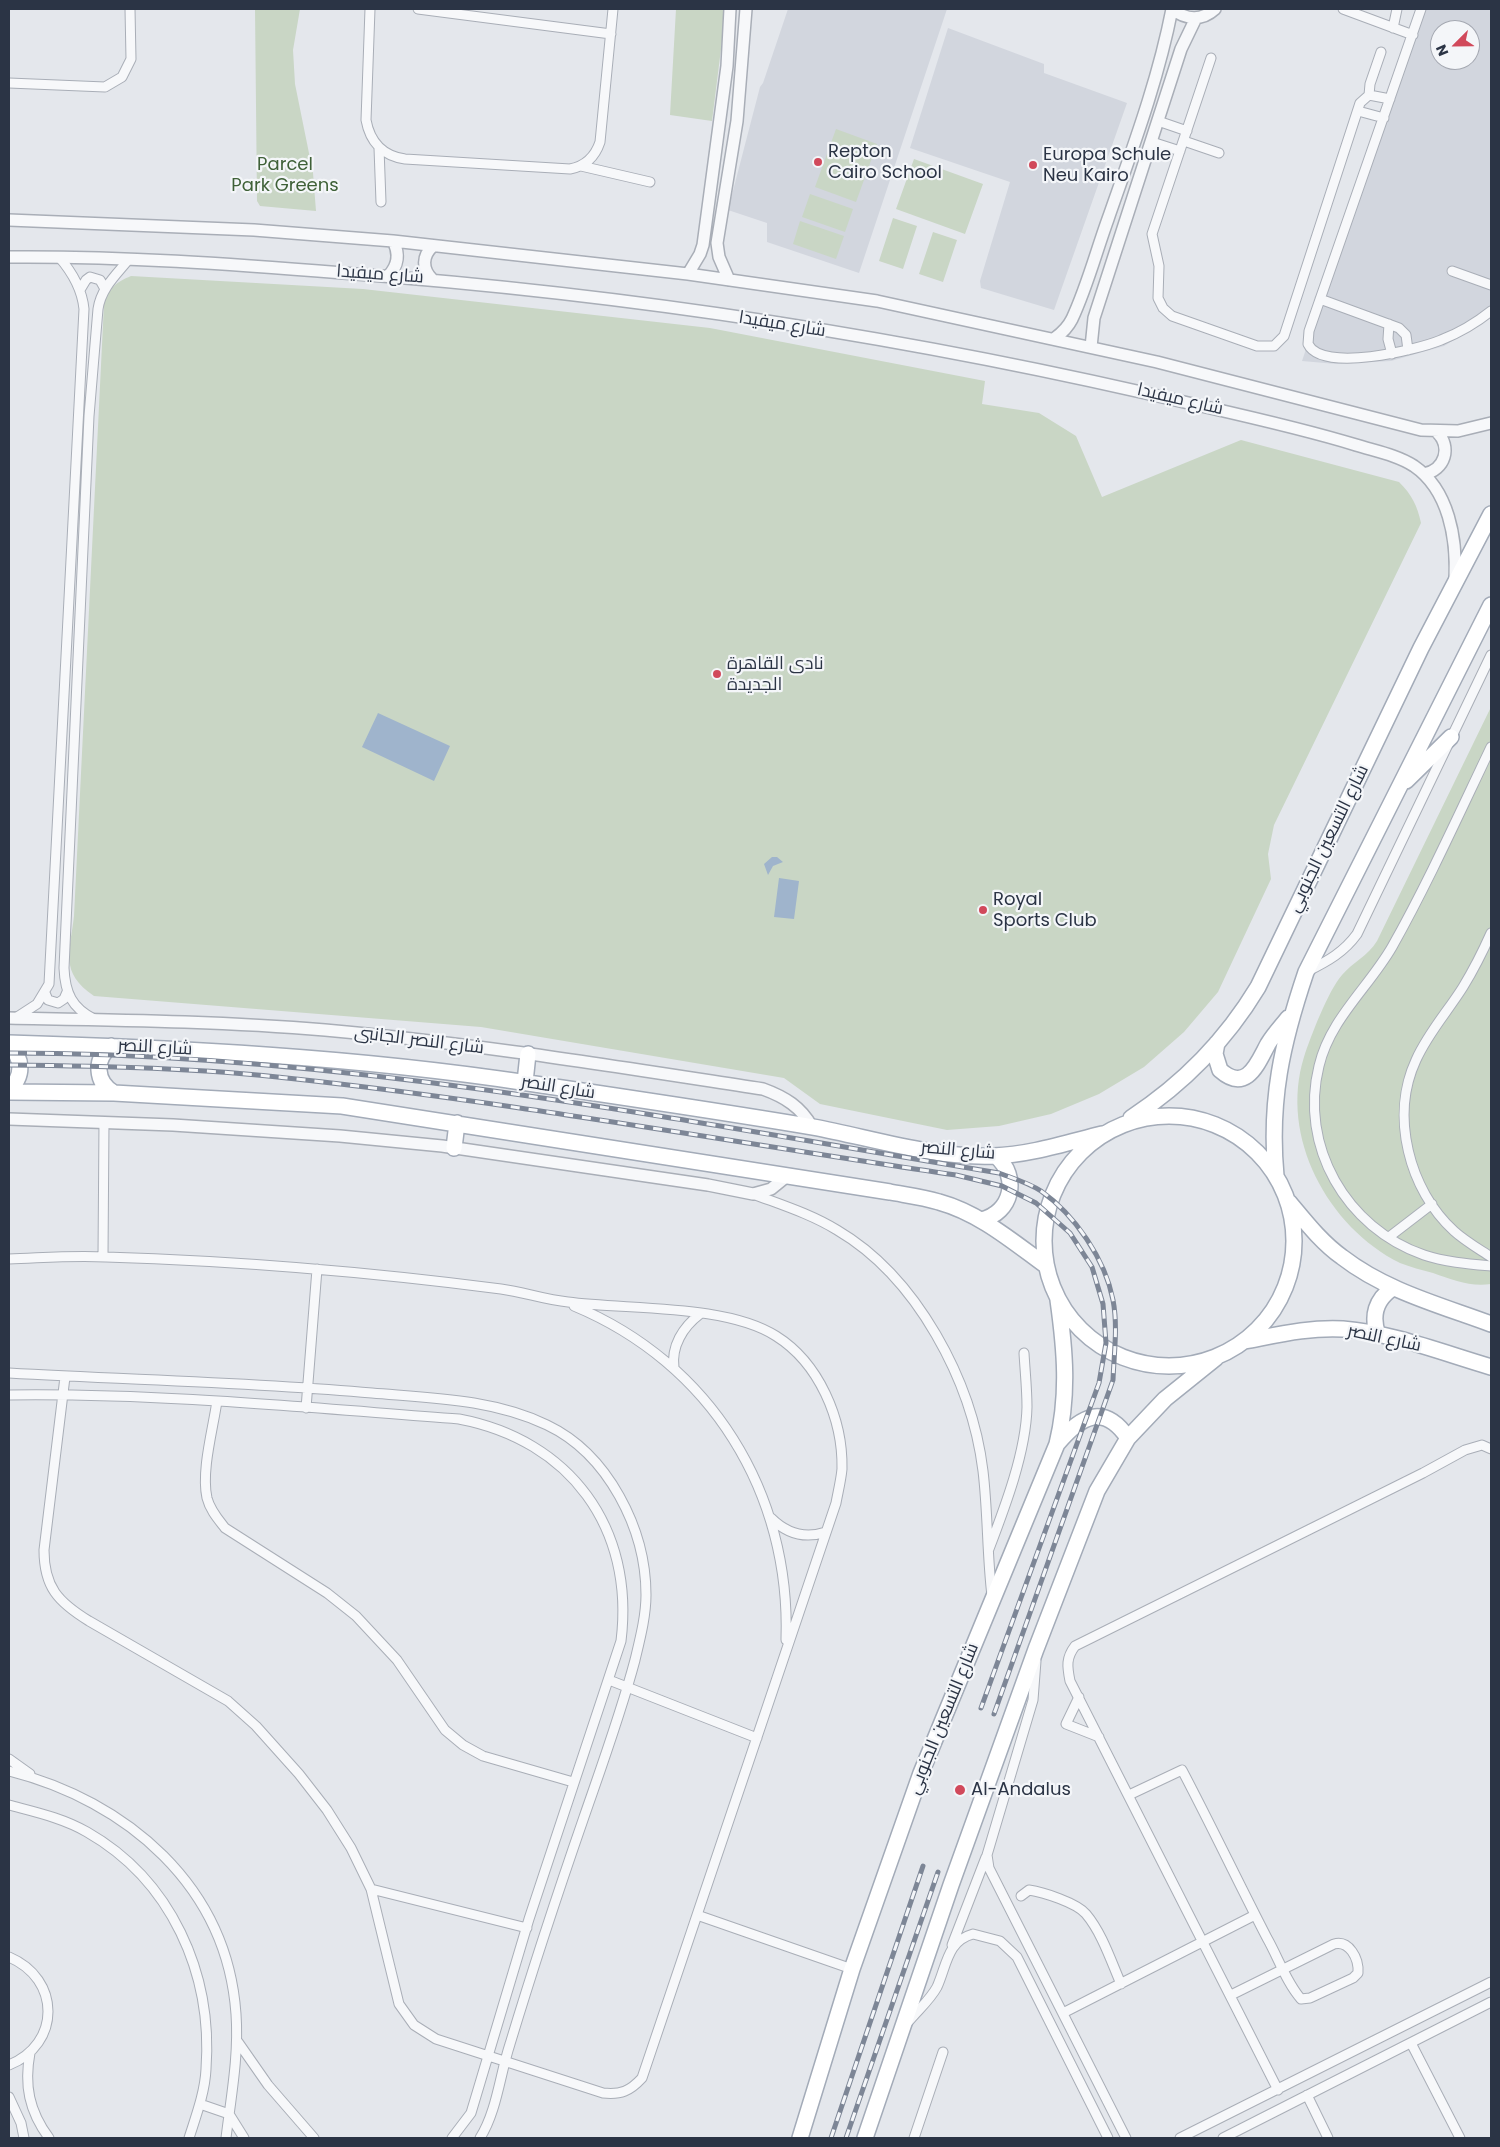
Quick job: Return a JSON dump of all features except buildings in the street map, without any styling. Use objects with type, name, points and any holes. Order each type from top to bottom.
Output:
[{"type":"main road","name":"شارع التسعين الجنوبي","points":[[1118,1126],[1174,1086],[1217,1044],[1246,1007],[1258,987],[1455,582],[1491,514]]},
{"type":"main road","points":[[1276,1176],[1273,1148],[1274,1103],[1279,1065],[1291,1014],[1306,972],[1491,605]]},
{"type":"main road","points":[[1396,791],[1451,737]]},
{"type":"main road","points":[[1217,1044],[1215,1060],[1220,1070],[1235,1077],[1246,1076],[1254,1070],[1271,1039],[1291,1014]]},
{"type":"main road","points":[[9,1044],[17,1055],[20,1067],[18,1079],[9,1090]]},
{"type":"main road","name":"شارع النصر","points":[[9,1044],[197,1050],[350,1062],[524,1082],[812,1127],[947,1154],[996,1156],[1021,1153],[1102,1134]]},
{"type":"main road","points":[[111,1046],[100,1059],[98,1070],[102,1081],[114,1093]]},
{"type":"main road","points":[[524,1082],[528,1054]]},
{"type":"main road","points":[[9,1090],[114,1093],[342,1106],[939,1201],[981,1220],[1046,1265]]},
{"type":"main road","points":[[865,2138],[905,2025],[951,1885],[1036,1649],[1097,1491],[1128,1438],[1165,1400],[1216,1358],[1245,1341],[1263,1324],[1278,1304],[1288,1280],[1294,1252],[1293,1222],[1286,1198],[1276,1176],[1260,1155],[1240,1138],[1216,1125],[1198,1119],[1162,1115],[1118,1126],[1102,1134],[1073,1160],[1062,1175],[1050,1201],[1043,1244],[1046,1265],[1058,1300],[1071,1320],[1086,1336],[1104,1349],[1123,1358],[1161,1367],[1189,1365],[1216,1358]]},
{"type":"main road","points":[[454,1148],[457,1123]]},
{"type":"main road","points":[[981,1220],[1000,1211],[1010,1193],[1009,1173],[996,1156]]},
{"type":"main road","points":[[1286,1198],[1320,1238],[1340,1256],[1363,1272],[1393,1288],[1490,1322]]},
{"type":"main road","points":[[1378,1335],[1374,1322],[1376,1308],[1382,1296],[1393,1288]]},
{"type":"main road","name":"شارع التسعين الجنوبي","points":[[800,2138],[852,1969],[920,1773],[1057,1444],[1065,1402],[1066,1370],[1058,1300]]},
{"type":"main road","name":"شارع النصر","points":[[1245,1341],[1318,1329],[1343,1329],[1378,1335],[1491,1367]]},
{"type":"main road","points":[[1057,1444],[1077,1424],[1095,1416],[1113,1421],[1128,1438]]},
{"type":"street","points":[[9,83],[105,86],[122,77],[131,59],[130,9]]},
{"type":"street","points":[[370,9],[366,120],[370,135],[380,148],[392,156],[406,159],[570,168],[581,166],[650,182]]},
{"type":"street","points":[[418,9],[611,34]]},
{"type":"street","points":[[581,166],[595,154],[600,142],[613,9]]},
{"type":"street","points":[[688,274],[703,245],[727,66],[730,9]]},
{"type":"street","points":[[729,280],[719,257],[717,243],[735,138],[746,9]]},
{"type":"street","points":[[1055,338],[1063,332],[1072,319],[1086,280],[1157,75],[1172,9],[1179,14],[1196,18],[1204,16],[1215,9]]},
{"type":"street","points":[[1343,9],[1413,35]]},
{"type":"street","points":[[1393,28],[1397,9]]},
{"type":"street","points":[[1421,9],[1320,299],[1308,340],[1310,348],[1316,354],[1358,357],[1392,354],[1455,334],[1491,311]]},
{"type":"street","points":[[1091,347],[1094,318],[1116,249],[1181,49],[1196,18]]},
{"type":"street","points":[[1211,58],[1152,234],[1159,266],[1158,292],[1160,303],[1167,313],[1177,319],[1257,346],[1270,347],[1278,343],[1284,336],[1358,111],[1362,100],[1369,95],[1381,52]]},
{"type":"street","points":[[1369,95],[1390,99]]},
{"type":"street","points":[[1358,111],[1384,118]]},
{"type":"street","points":[[1158,121],[1187,131]]},
{"type":"street","points":[[718,136],[735,138]]},
{"type":"street","points":[[1184,141],[1219,153]]},
{"type":"street","points":[[1152,142],[1180,151]]},
{"type":"street","points":[[380,148],[381,202]]},
{"type":"street","name":"شارع ميفيدا","points":[[9,220],[254,230],[393,241],[688,274],[877,301],[1055,338],[1414,428],[1437,432],[1489,422]]},
{"type":"street","points":[[388,276],[396,262],[397,252],[393,241]]},
{"type":"street","points":[[1098,244],[1116,249]]},
{"type":"street","points":[[432,280],[424,265],[426,254],[433,246]]},
{"type":"street","name":"شارع ميفيدا","points":[[9,257],[194,261],[432,280],[629,301],[759,320],[1116,386],[1316,433],[1395,456],[1424,474],[1442,501],[1450,520],[1454,540],[1455,582]]},
{"type":"street","points":[[12,1018],[38,1004],[45,993],[50,974],[84,309],[80,290],[59,257]]},
{"type":"street","points":[[94,1019],[78,1009],[67,992],[64,968],[89,416],[100,299],[105,289],[129,259]]},
{"type":"street","points":[[1452,271],[1491,285]]},
{"type":"street","points":[[80,290],[90,277],[100,280],[105,289]]},
{"type":"street","points":[[1086,280],[1105,285]]},
{"type":"street","points":[[1320,299],[1403,331],[1408,340],[1408,350]]},
{"type":"street","points":[[1389,324],[1388,339],[1392,354]]},
{"type":"street","points":[[1424,474],[1433,472],[1444,460],[1446,448],[1437,432]]},
{"type":"street","points":[[1306,972],[1334,958],[1347,947],[1357,934],[1491,655]]},
{"type":"street","points":[[1491,747],[1400,933],[1382,965],[1335,1028],[1319,1064],[1314,1090],[1314,1113],[1322,1154],[1334,1179],[1351,1204],[1366,1220],[1389,1237],[1410,1249],[1438,1259],[1491,1266]]},
{"type":"street","points":[[1491,933],[1463,987],[1415,1061],[1404,1105],[1404,1131],[1407,1149],[1419,1181],[1432,1204],[1454,1230],[1491,1257]]},
{"type":"street","points":[[45,993],[51,1002],[58,1003],[64,999],[67,992]]},
{"type":"street","name":"شارع النصر الجانبى","points":[[12,1018],[197,1022],[326,1030],[528,1054],[763,1089],[779,1095],[794,1104],[806,1116],[812,1127]]},
{"type":"street","points":[[9,1119],[104,1122],[340,1136],[454,1148],[708,1185],[753,1194],[810,1215],[838,1230],[866,1250],[889,1272],[913,1300],[934,1331],[952,1364],[967,1399],[983,1471],[987,1553],[992,1602]]},
{"type":"street","points":[[103,1256],[104,1122]]},
{"type":"street","points":[[753,1194],[771,1189],[787,1176]]},
{"type":"street","points":[[1389,1237],[1432,1204]]},
{"type":"street","points":[[9,1259],[103,1256],[318,1269],[504,1290],[566,1302],[726,1316],[753,1324],[777,1336],[799,1354],[816,1376],[831,1405],[840,1437],[842,1470],[836,1503],[642,2078],[632,2089],[618,2094],[603,2093],[436,2040],[424,2033],[406,2015],[399,2004],[378,1910],[371,1889],[351,1848],[299,1774],[256,1726],[211,1689],[69,1609],[52,1588],[47,1576],[44,1550],[65,1377]]},
{"type":"street","points":[[306,1408],[318,1269]]},
{"type":"street","points":[[566,1302],[612,1324],[655,1352],[694,1387],[729,1430],[759,1485],[771,1518],[785,1583],[786,1650]]},
{"type":"street","points":[[674,1368],[674,1353],[679,1338],[688,1324],[700,1314]]},
{"type":"street","points":[[987,1553],[1006,1506],[1019,1458],[1027,1408],[1024,1353]]},
{"type":"street","points":[[9,1373],[308,1387],[483,1404],[547,1425],[572,1440],[599,1466],[618,1493],[636,1538],[646,1594],[641,1635],[628,1688],[547,1925],[504,2061],[487,2127],[480,2138]]},
{"type":"street","points":[[9,1395],[62,1394],[217,1401],[459,1419],[480,1423],[519,1437],[560,1465],[592,1502],[608,1531],[618,1562],[623,1593],[621,1641],[573,1782],[486,2056],[470,2113],[452,2138]]},
{"type":"street","points":[[217,1401],[205,1482],[208,1499],[214,1514],[225,1528],[327,1594],[356,1616],[397,1660],[445,1730],[462,1745],[483,1756],[573,1782]]},
{"type":"street","points":[[1278,2090],[1204,1941],[1070,1681],[1067,1666],[1068,1655],[1075,1646],[1423,1473],[1465,1450],[1482,1445],[1491,1449]]},
{"type":"street","points":[[771,1518],[784,1529],[801,1535],[826,1532]]},
{"type":"street","points":[[905,2025],[936,1987],[987,1855],[1034,1700],[1036,1649]]},
{"type":"street","points":[[609,1680],[757,1738]]},
{"type":"street","points":[[1079,1697],[1066,1724],[1099,1737]]},
{"type":"street","points":[[9,1759],[34,1778]]},
{"type":"street","points":[[1129,1794],[1182,1770],[1255,1915],[1284,1969],[1299,1997],[1304,2000],[1352,1978],[1358,1969],[1350,1948],[1341,1942],[1334,1944],[1284,1969],[1231,1995]]},
{"type":"street","points":[[9,1771],[64,1788],[121,1819],[146,1837],[187,1882],[204,1909],[224,1954],[232,1983],[238,2042],[226,2138]]},
{"type":"street","points":[[9,1804],[57,1818],[86,1831],[113,1849],[148,1882],[176,1920],[190,1949],[205,2011],[206,2069],[200,2104],[189,2138]]},
{"type":"street","points":[[987,1855],[992,1877],[1037,1960],[1126,2138]]},
{"type":"street","points":[[371,1889],[527,1928]]},
{"type":"street","points":[[1021,1896],[1029,1890],[1039,1891],[1063,1900],[1086,1913],[1105,1946],[1121,1984]]},
{"type":"street","points":[[697,1915],[852,1969]]},
{"type":"street","points":[[1063,2013],[1255,1915]]},
{"type":"street","points":[[527,1928],[540,1916],[547,1925]]},
{"type":"street","points":[[527,1928],[534,1944],[542,1942]]},
{"type":"street","points":[[951,1948],[968,1936],[984,1936],[1005,1945],[1013,1951],[1108,2138]]},
{"type":"street","points":[[9,1958],[32,1971],[41,1983],[47,1997],[49,2012],[46,2027],[40,2041],[30,2053],[9,2065]]},
{"type":"street","points":[[1022,1967],[1037,1960]]},
{"type":"street","points":[[1180,2138],[1355,2052],[1491,1982]]},
{"type":"street","points":[[1223,2138],[1491,2002]]},
{"type":"street","points":[[238,2042],[268,2085],[314,2138]]},
{"type":"street","points":[[1411,2042],[1460,2138]]},
{"type":"street","points":[[914,2138],[943,2052]]},
{"type":"street","points":[[1355,2052],[1363,2067]]},
{"type":"street","points":[[30,2053],[27,2083],[29,2098],[36,2119],[48,2138]]},
{"type":"street","points":[[1307,2095],[1328,2138]]},
{"type":"street","points":[[9,2097],[21,2123],[24,2138]]},
{"type":"street","points":[[200,2104],[229,2114],[244,2138]]},
{"type":"shaded area","name":"Repton Cairo School","points":[[788,9],[947,9],[859,273],[767,242],[767,223],[728,210],[760,87]]},
{"type":"shaded area","points":[[1420,9],[1491,9],[1491,313],[1479,325],[1444,346],[1391,361],[1336,364],[1302,361]]},
{"type":"shaded area","name":"Europa Schule Neu Kairo","points":[[948,28],[1044,64],[1044,73],[1127,103],[1054,310],[981,288],[980,281],[1010,182],[910,148]]},
{"type":"green space","name":"Parcel Park Greens","points":[[255,9],[300,9],[293,50],[295,84],[313,173],[316,211],[260,206],[257,201]]},
{"type":"green space","points":[[676,9],[726,9],[712,121],[670,115]]},
{"type":"green space","points":[[836,129],[877,144],[856,202],[815,187]]},
{"type":"green space","points":[[914,159],[983,184],[965,234],[896,209]]},
{"type":"green space","points":[[810,194],[853,209],[845,232],[802,217]]},
{"type":"green space","points":[[893,218],[917,226],[903,269],[879,261]]},
{"type":"green space","points":[[800,221],[844,236],[836,259],[793,244]]},
{"type":"green space","points":[[933,232],[957,240],[943,282],[919,274]]},
{"type":"green space","name":"نادى القاهرة الجديدة","points":[[131,276],[363,289],[710,328],[985,381],[982,404],[1039,413],[1076,436],[1102,497],[1241,440],[1399,482],[1413,501],[1421,523],[1274,825],[1268,854],[1271,879],[1218,992],[1184,1032],[1144,1067],[1099,1094],[1051,1114],[999,1126],[947,1130],[820,1104],[784,1078],[481,1027],[94,996],[83,987],[71,970],[69,951],[74,916],[104,304],[114,286]]},
{"type":"green space","points":[[1491,707],[1491,1284],[1476,1285],[1400,1263],[1374,1247],[1351,1227],[1331,1203],[1316,1176],[1304,1148],[1298,1118],[1298,1087],[1307,1048],[1331,992],[1342,975],[1369,951],[1377,941]]},
{"type":"water","points":[[378,713],[450,746],[434,781],[362,747]]},
{"type":"water","points":[[772,857],[777,857],[783,862],[773,866],[768,875],[764,864]]},
{"type":"water","points":[[779,878],[799,881],[794,919],[774,917]]},
{"type":"railway","points":[[9,1053],[133,1056],[258,1064],[506,1093],[753,1131],[999,1173],[1041,1191],[1054,1201],[1077,1225],[1096,1254],[1103,1269],[1109,1285],[1114,1310],[1113,1380],[994,1714]]},
{"type":"railway","points":[[9,1065],[225,1072],[461,1100],[956,1175],[1002,1186],[1036,1203],[1070,1233],[1092,1267],[1103,1304],[1106,1343],[1099,1383],[981,1708]]},
{"type":"railway","points":[[831,2138],[923,1866]]},
{"type":"railway","points":[[846,2138],[938,1872]]},
{"type":"place","name":"Repton Cairo School","points":[[818,162]]},
{"type":"place","name":"Europa Schule Neu Kairo","points":[[1033,165]]},
{"type":"place","name":"نادى القاهرة الجديدة","points":[[717,674]]},
{"type":"place","name":"Royal Sports Club","points":[[983,910]]},
{"type":"place","name":"Al-Andalus","points":[[960,1790]]}]
